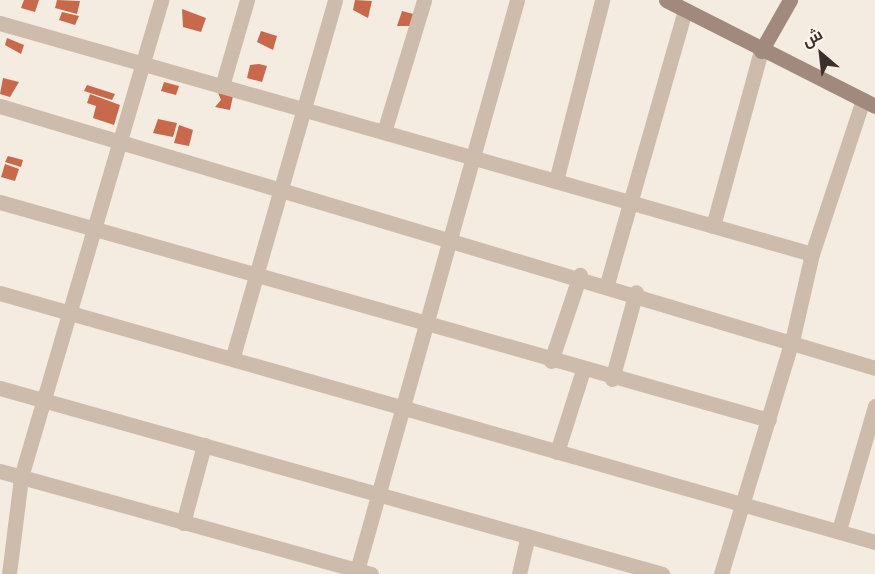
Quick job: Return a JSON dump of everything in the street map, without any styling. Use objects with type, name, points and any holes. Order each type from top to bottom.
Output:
[{"type":"street","points":[[10,572],[21,477],[71,314],[92,230],[161,0]]},
{"type":"street","points":[[222,86],[247,0]]},
{"type":"street","points":[[233,356],[335,0]]},
{"type":"street","points":[[384,132],[424,0]]},
{"type":"street","points":[[0,471],[362,573],[379,495],[475,158],[517,0]]},
{"type":"street","points":[[556,181],[602,0]]},
{"type":"street","points":[[666,0],[761,51],[869,103],[812,254],[792,340],[745,502],[721,574]]},
{"type":"street","points":[[713,226],[761,51],[790,0]]},
{"type":"street","points":[[608,284],[685,10]]},
{"type":"street","points":[[0,24],[812,254]]},
{"type":"street","points":[[0,106],[580,275],[875,368]]},
{"type":"street","points":[[0,202],[612,379],[769,420]]},
{"type":"street","points":[[551,361],[580,275]]},
{"type":"street","points":[[612,379],[636,292]]},
{"type":"street","points":[[0,293],[233,356],[557,452],[745,502],[875,542]]},
{"type":"street","points":[[557,452],[584,370]]},
{"type":"street","points":[[0,388],[662,574]]},
{"type":"street","points":[[839,530],[875,406]]},
{"type":"street","points":[[183,523],[204,445]]},
{"type":"street","points":[[519,574],[528,536]]},
{"type":"building","points":[[24,0],[39,0],[35,12],[21,8]]},
{"type":"building","points":[[57,0],[80,1],[77,14],[55,8]]},
{"type":"building","points":[[355,0],[372,1],[368,18],[353,10]]},
{"type":"building","points":[[182,9],[206,18],[201,32],[183,27]]},
{"type":"building","points":[[402,11],[417,15],[412,26],[397,26]]},
{"type":"building","points":[[62,12],[79,16],[75,25],[59,20]]},
{"type":"building","points":[[261,31],[277,36],[273,50],[257,42]]},
{"type":"building","points":[[7,38],[24,45],[21,54],[5,45]]},
{"type":"building","points":[[250,65],[267,66],[262,82],[247,78]]},
{"type":"building","points":[[3,78],[19,82],[10,97],[0,94]]},
{"type":"building","points":[[164,82],[179,86],[176,95],[161,91]]},
{"type":"building","points":[[87,85],[115,94],[112,100],[84,91]]},
{"type":"building","points":[[217,90],[233,96],[230,110],[215,107],[221,100]]},
{"type":"building","points":[[90,94],[120,105],[114,125],[93,118],[96,106],[87,103]]},
{"type":"building","points":[[158,119],[177,123],[173,137],[153,133]]},
{"type":"building","points":[[179,125],[193,130],[189,146],[174,143]]},
{"type":"building","points":[[8,156],[23,160],[21,167],[5,162]]},
{"type":"building","points":[[5,164],[19,169],[15,181],[1,177]]}]
